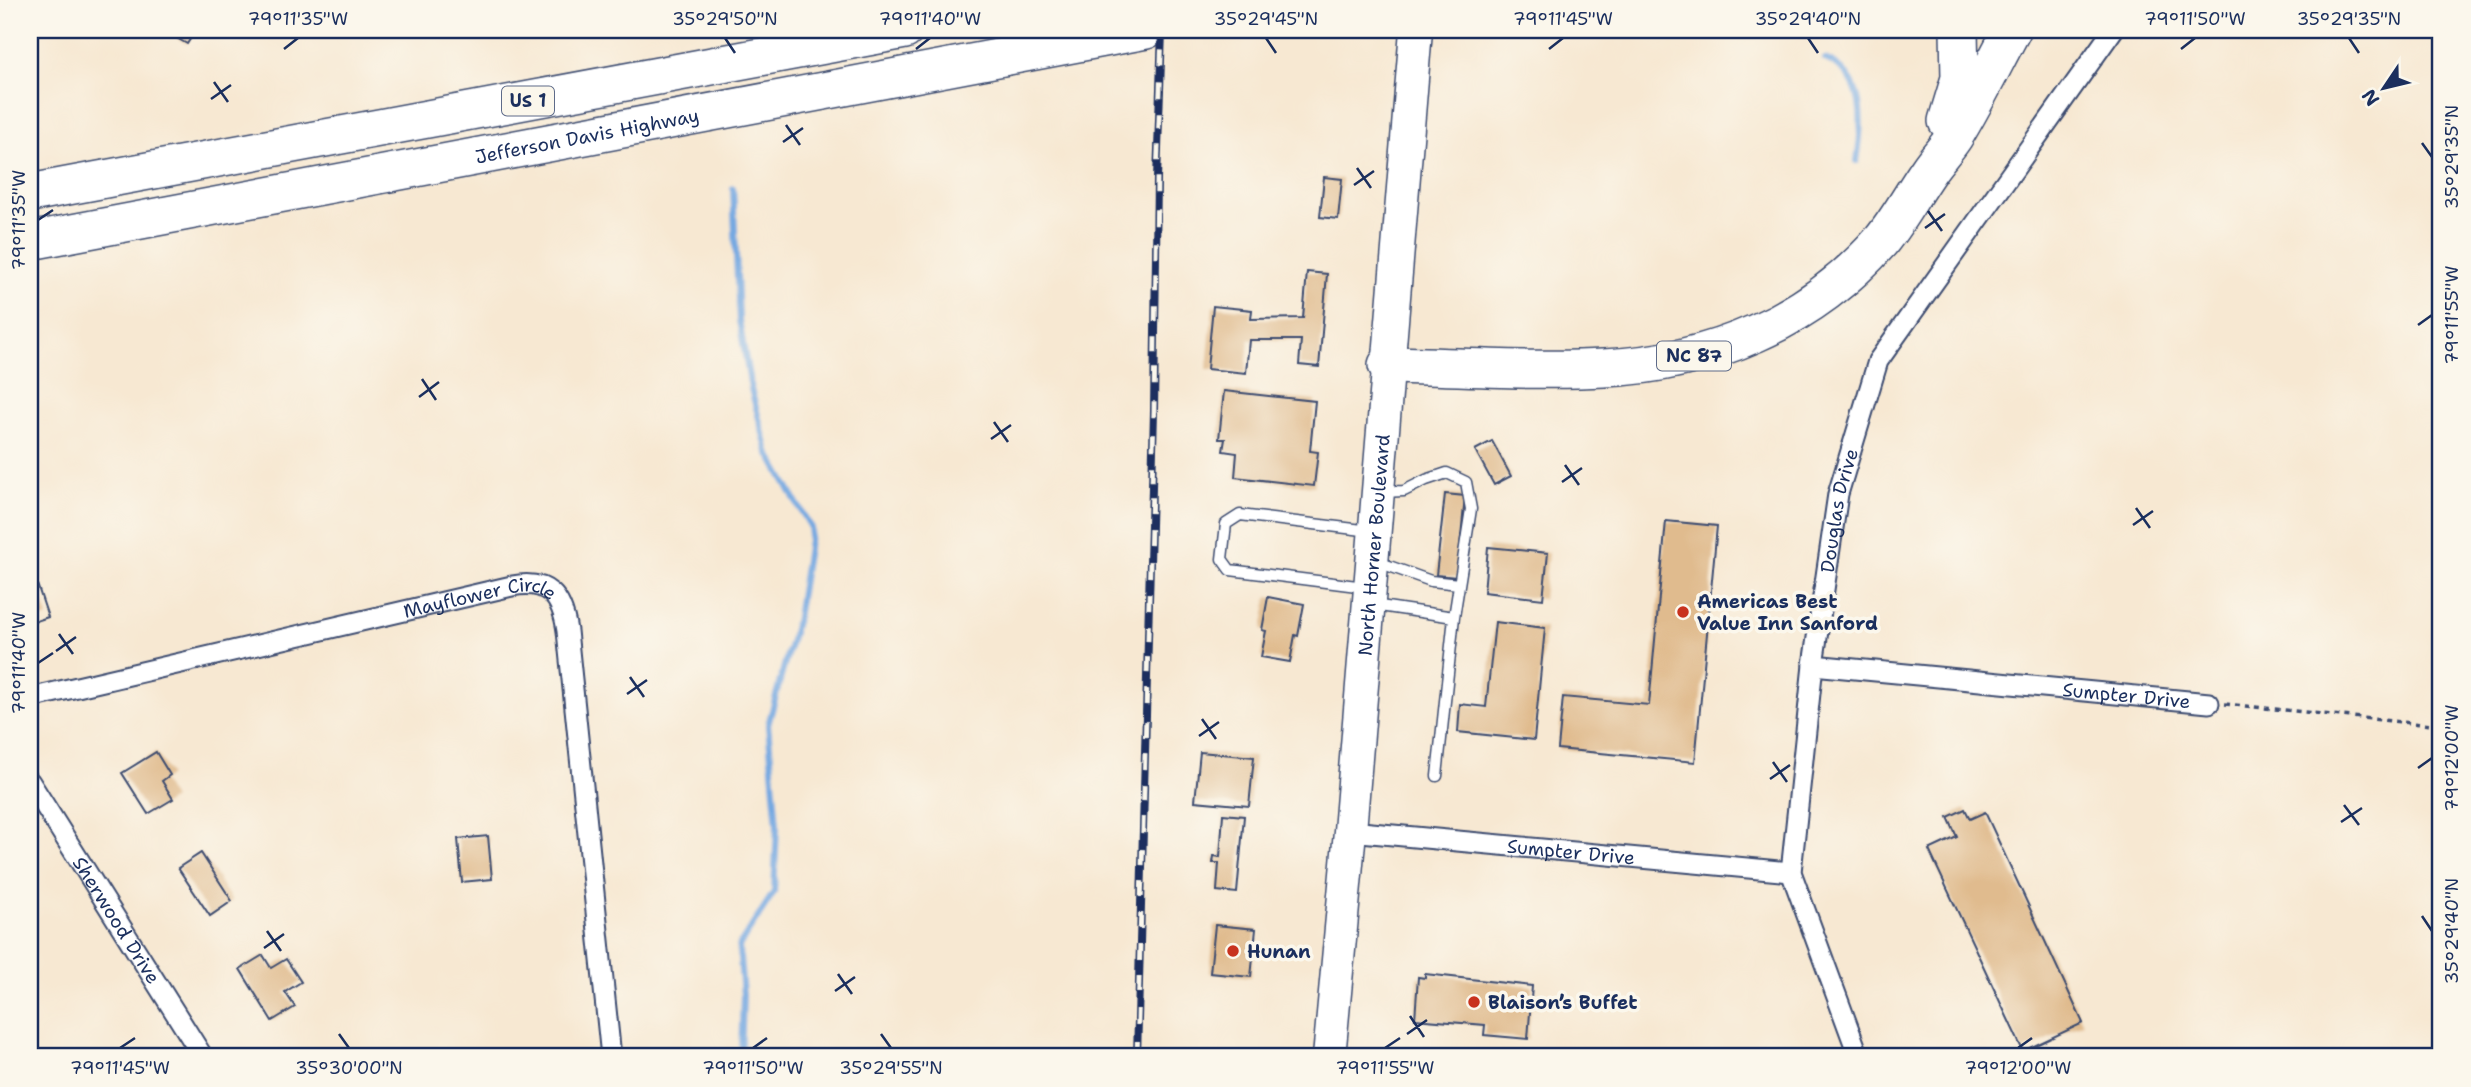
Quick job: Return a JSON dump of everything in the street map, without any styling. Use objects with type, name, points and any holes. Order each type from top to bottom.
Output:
[{"type":"highway","name":"US 1","points":[[30,193],[905,30]]},
{"type":"highway","name":"NC 87","points":[[1387,365],[1604,369],[1680,359],[1731,344],[1787,319],[1813,303],[1847,275],[1882,239],[1907,206],[1928,170],[1955,102],[1960,78],[1959,30]]},
{"type":"highway","points":[[1928,170],[1953,138],[2012,30]]},
{"type":"highway","name":"Jefferson Davis Highway","points":[[30,242],[1132,32]]},
{"type":"highway","points":[[30,167],[101,159],[151,170]]},
{"type":"highway","points":[[30,268],[37,266],[82,232]]},
{"type":"main road","name":"North Horner Boulevard","points":[[1330,1055],[1416,30]]},
{"type":"street","name":"Douglas Drive","points":[[1859,1057],[1791,872],[1813,665],[1838,494],[1878,361],[2113,30]]},
{"type":"street","name":"Mayflower Circle","points":[[30,698],[512,586],[526,584],[546,588],[561,606],[567,631],[611,1057]]},
{"type":"street","name":"Sumpter Drive","points":[[1813,665],[2209,703]]},
{"type":"street","name":"Sherwood Drive","points":[[30,782],[202,1057]]},
{"type":"street","name":"Sumpter Drive","points":[[1350,831],[1791,872]]},
{"type":"lane","points":[[1377,492],[1404,491],[1447,473],[1466,482],[1471,509],[1454,617],[1437,776]]},
{"type":"lane","points":[[1454,617],[1371,571],[1240,514],[1226,524],[1222,559],[1230,570],[1371,571],[1459,584]]},
{"type":"lane","points":[[1330,1055],[1398,1057]]},
{"type":"path","name":"Sumpter Drive","points":[[2209,703],[2441,726]]},
{"type":"building","points":[[163,30],[196,30],[187,44]]},
{"type":"building","points":[[1324,177],[1342,179],[1338,219],[1320,217]]},
{"type":"building","points":[[1307,272],[1327,274],[1319,367],[1299,365],[1301,340],[1249,340],[1246,373],[1207,369],[1213,306],[1252,310],[1251,319],[1303,318]]},
{"type":"building","points":[[1224,391],[1315,401],[1310,451],[1318,452],[1314,486],[1235,477],[1237,453],[1223,451],[1225,439],[1219,439]]},
{"type":"building","points":[[1492,441],[1511,476],[1494,485],[1475,450]]},
{"type":"building","points":[[1445,494],[1465,496],[1457,577],[1436,575]]},
{"type":"building","name":"Americas Best Value Inn Sanford","points":[[1666,521],[1717,526],[1695,762],[1558,749],[1563,697],[1649,705]]},
{"type":"building","points":[[1488,547],[1548,553],[1543,599],[1484,592]]},
{"type":"building","points":[[37,584],[48,617],[30,623],[30,587]]},
{"type":"building","points":[[1268,597],[1304,604],[1290,662],[1261,657],[1266,631],[1262,630]]},
{"type":"building","points":[[1495,622],[1545,628],[1534,740],[1458,732],[1460,704],[1486,707]]},
{"type":"building","points":[[156,752],[170,775],[162,781],[173,799],[148,814],[122,773]]},
{"type":"building","points":[[1200,752],[1254,757],[1249,806],[1195,801]]},
{"type":"building","points":[[1965,809],[1970,819],[1985,812],[2083,1023],[2023,1051],[1929,850],[1957,837],[1948,817]]},
{"type":"building","points":[[1223,814],[1244,816],[1237,893],[1217,891],[1219,863],[1213,863],[1214,856],[1220,857]]},
{"type":"building","points":[[488,836],[492,879],[462,882],[458,839]]},
{"type":"building","points":[[201,853],[232,901],[210,916],[178,868]]},
{"type":"building","name":"Hunan","points":[[1215,925],[1256,929],[1251,977],[1210,973]]},
{"type":"building","points":[[263,955],[271,968],[286,959],[301,982],[285,992],[295,1007],[272,1021],[240,969]]},
{"type":"building","name":"Blaison’s Buffet","points":[[1425,974],[1532,986],[1528,1039],[1484,1035],[1485,1025],[1415,1019],[1418,977],[1425,978]]},
{"type":"waterway","points":[[1825,59],[1839,67],[1849,77],[1855,89],[1861,117],[1857,161]]},
{"type":"waterway","points":[[733,188],[739,320],[751,389],[768,452],[811,528],[797,618],[768,725],[777,825],[774,892],[739,946],[743,995],[741,1057]]},
{"type":"railway","points":[[1137,1057],[1162,30]]},
{"type":"place","name":"Americas Best Value Inn Sanford","points":[[1683,612]]},
{"type":"place","name":"Hunan","points":[[1233,951]]},
{"type":"place","name":"Blaison’s Buffet","points":[[1474,1002]]}]
